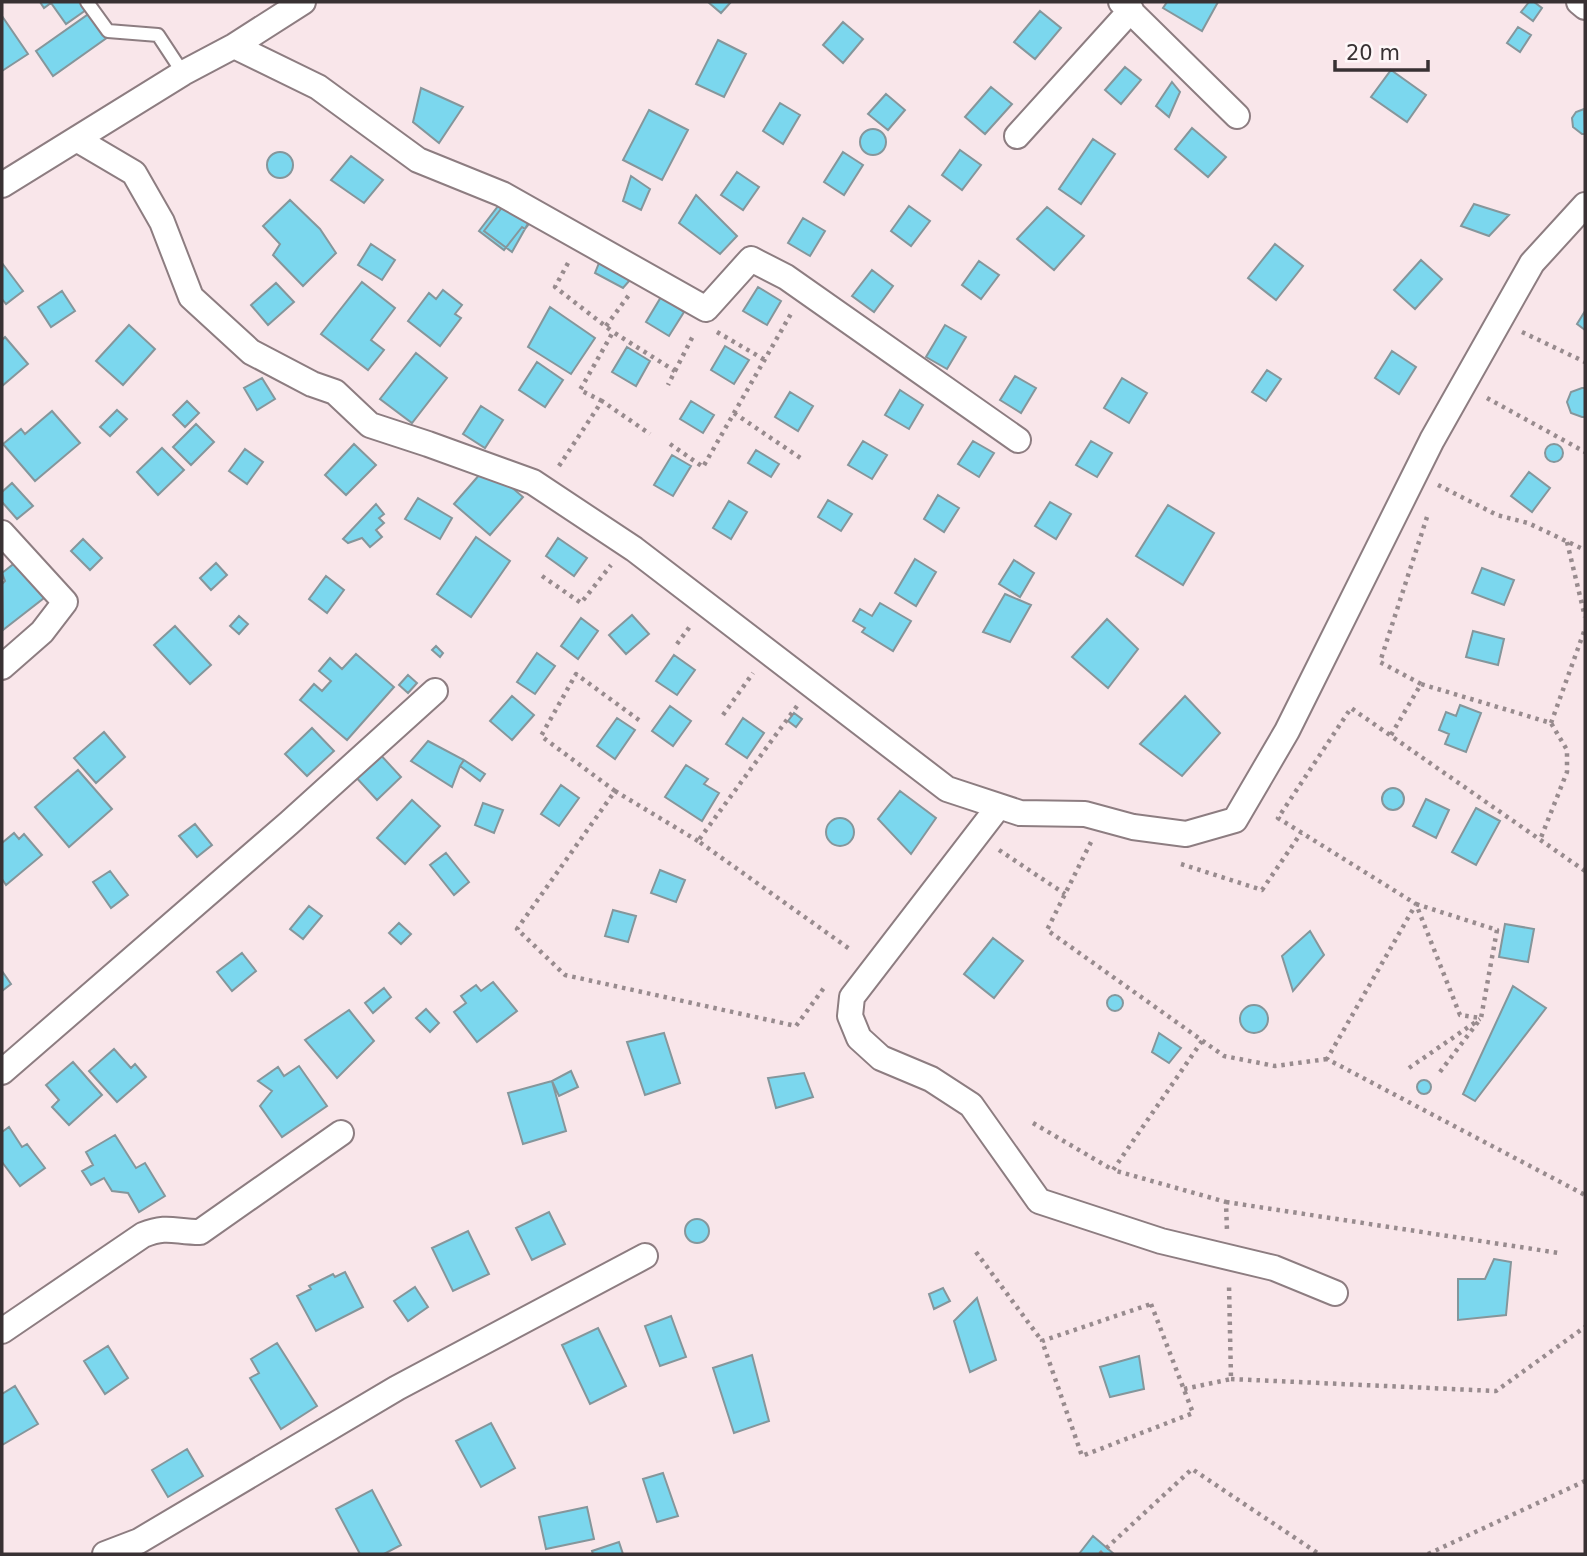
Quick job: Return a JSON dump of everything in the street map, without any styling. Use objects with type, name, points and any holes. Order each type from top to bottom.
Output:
[{"type":"street","points":[[2,185],[303,2]]},
{"type":"street","points":[[1579,2],[1585,7]]},
{"type":"street","points":[[1017,136],[1126,6],[1237,116]]},
{"type":"street","points":[[234,46],[318,87],[418,160],[502,194],[645,275],[703,316],[751,259],[786,277],[1018,440]]},
{"type":"street","points":[[78,140],[134,173],[162,222],[191,297],[251,352],[312,384],[335,392],[370,425],[519,477],[543,489],[626,545],[947,789],[1020,813],[1085,814],[1133,827],[1186,834],[1235,820],[1287,731],[1432,440],[1525,275],[1532,263],[1585,205]]},
{"type":"street","points":[[2,533],[65,602],[42,632],[2,667]]},
{"type":"street","points":[[2,1072],[289,823],[435,691]]},
{"type":"street","points":[[999,806],[852,997],[850,1016],[859,1038],[881,1058],[931,1079],[971,1105],[1039,1201],[1161,1241],[1274,1268],[1335,1293]]},
{"type":"street","points":[[2,1331],[143,1235],[162,1227],[183,1232],[200,1231],[341,1133]]},
{"type":"street","points":[[105,1554],[139,1541],[397,1388],[645,1256]]},
{"type":"lane","points":[[87,2],[108,31],[158,35],[183,74]]},
{"type":"path","points":[[581,239],[555,287],[613,332],[675,371]]},
{"type":"path","points":[[606,326],[645,275]]},
{"type":"path","points":[[670,444],[703,467],[805,290]]},
{"type":"path","points":[[668,385],[703,316],[765,360]]},
{"type":"path","points":[[1518,330],[1585,362]]},
{"type":"path","points":[[613,332],[580,390],[602,401],[650,434]]},
{"type":"path","points":[[1480,395],[1585,452]]},
{"type":"path","points":[[543,489],[602,401]]},
{"type":"path","points":[[734,414],[802,459]]},
{"type":"path","points":[[1433,498],[1443,474]]},
{"type":"path","points":[[1437,485],[1497,515],[1528,523],[1585,551]]},
{"type":"path","points":[[1429,510],[1380,662],[1421,684],[1551,723],[1567,751],[1567,772],[1540,840]]},
{"type":"path","points":[[1567,542],[1585,617]]},
{"type":"path","points":[[542,576],[581,603],[626,545]]},
{"type":"path","points":[[1551,723],[1585,629]]},
{"type":"path","points":[[723,715],[768,652]]},
{"type":"path","points":[[643,723],[576,674],[541,736],[615,791],[698,841],[851,950]]},
{"type":"path","points":[[1391,735],[1421,684]]},
{"type":"path","points":[[698,841],[799,702]]},
{"type":"path","points":[[1440,1072],[1481,1018],[1497,930],[1416,904],[1278,818],[1352,708],[1585,871]]},
{"type":"path","points":[[615,791],[517,929],[565,975],[796,1026],[827,983]]},
{"type":"path","points":[[1172,860],[1262,890],[1301,833]]},
{"type":"path","points":[[1094,835],[1047,930],[1224,1056],[1275,1066],[1326,1059],[1585,1195]]},
{"type":"path","points":[[996,848],[1065,894]]},
{"type":"path","points":[[1416,904],[1460,1015],[1481,1018]]},
{"type":"path","points":[[1326,1059],[1416,904]]},
{"type":"path","points":[[843,961],[860,940]]},
{"type":"path","points":[[1409,1068],[1481,1018]]},
{"type":"path","points":[[1033,1123],[1113,1170]]},
{"type":"path","points":[[1226,1202],[1559,1253]]},
{"type":"path","points":[[976,1252],[1042,1341],[1082,1455],[1193,1413],[1151,1304],[1042,1341]]},
{"type":"path","points":[[1231,1379],[1496,1391],[1585,1327]]},
{"type":"path","points":[[1100,1554],[1192,1469],[1311,1552],[1319,1554]]},
{"type":"path","points":[[1428,1554],[1585,1481]]},
{"type":"building","points":[[40,2],[81,2],[86,10],[66,24],[51,3],[44,8]]},
{"type":"building","points":[[708,2],[731,2],[721,13]]},
{"type":"building","points":[[1167,2],[1218,2],[1202,31],[1163,8]]},
{"type":"building","points":[[1529,2],[1542,8],[1533,21],[1521,12]]},
{"type":"building","points":[[1040,11],[1061,28],[1035,59],[1014,42]]},
{"type":"building","points":[[90,13],[108,37],[53,76],[36,51]]},
{"type":"building","points":[[2,16],[28,54],[2,71]]},
{"type":"building","points":[[843,22],[863,39],[843,63],[823,45]]},
{"type":"building","points":[[1518,27],[1531,35],[1520,52],[1507,43]]},
{"type":"building","points":[[718,40],[746,54],[724,97],[696,84]]},
{"type":"building","points":[[1125,67],[1141,80],[1121,104],[1105,90]]},
{"type":"building","points":[[1391,70],[1426,95],[1407,122],[1371,97]]},
{"type":"building","points":[[1172,82],[1180,92],[1169,117],[1156,106]]},
{"type":"building","points":[[991,87],[1012,104],[985,134],[965,117]]},
{"type":"building","points":[[421,88],[463,107],[439,143],[413,122]]},
{"type":"building","points":[[886,94],[905,110],[888,130],[868,114]]},
{"type":"building","points":[[780,103],[800,115],[783,144],[763,131]]},
{"type":"building","points":[[1584,109],[1585,134],[1582,134],[1573,127],[1572,118],[1576,112]]},
{"type":"building","points":[[649,110],[688,130],[662,180],[623,160]]},
{"type":"building","points":[[1192,128],[1226,157],[1208,177],[1175,149]]},
{"type":"building","points":[[873,129],[882,133],[886,142],[882,151],[873,155],[864,151],[860,142],[864,133]]},
{"type":"building","points":[[1093,139],[1115,154],[1081,204],[1059,189]]},
{"type":"building","points":[[960,150],[981,165],[962,190],[942,175]]},
{"type":"building","points":[[280,152],[289,156],[293,165],[289,174],[280,178],[271,174],[267,165],[271,156]]},
{"type":"building","points":[[843,152],[863,165],[844,195],[824,182]]},
{"type":"building","points":[[351,156],[383,180],[364,203],[331,180]]},
{"type":"building","points":[[737,172],[759,187],[743,210],[721,195]]},
{"type":"building","points":[[631,176],[650,189],[641,210],[623,201]]},
{"type":"building","points":[[696,195],[737,236],[720,254],[679,223]]},
{"type":"building","points":[[505,197],[533,219],[525,229],[522,227],[504,250],[479,231]]},
{"type":"building","points":[[290,200],[320,229],[336,253],[303,286],[273,255],[280,244],[263,226]]},
{"type":"building","points":[[1474,204],[1509,215],[1489,236],[1461,226]]},
{"type":"building","points":[[504,205],[530,220],[512,252],[484,231]]},
{"type":"building","points":[[909,206],[930,221],[911,246],[891,231]]},
{"type":"building","points":[[1047,207],[1084,236],[1054,270],[1017,239]]},
{"type":"building","points":[[803,218],[825,231],[810,256],[788,243]]},
{"type":"building","points":[[371,244],[395,260],[382,280],[358,265]]},
{"type":"building","points":[[1275,244],[1303,266],[1276,300],[1248,278]]},
{"type":"building","points":[[1421,260],[1442,279],[1415,309],[1394,290]]},
{"type":"building","points":[[979,261],[999,275],[981,299],[962,285]]},
{"type":"building","points":[[2,263],[23,291],[6,304],[2,299]]},
{"type":"building","points":[[599,263],[630,280],[623,288],[595,273]]},
{"type":"building","points":[[872,270],[893,286],[874,312],[852,296]]},
{"type":"building","points":[[362,282],[395,308],[371,340],[384,350],[368,370],[321,334]]},
{"type":"building","points":[[276,283],[294,302],[268,325],[251,305]]},
{"type":"building","points":[[758,287],[781,301],[767,325],[743,311]]},
{"type":"building","points":[[443,290],[462,305],[455,314],[461,318],[440,346],[408,321],[429,293],[436,299]]},
{"type":"building","points":[[62,291],[75,311],[51,327],[38,307]]},
{"type":"building","points":[[661,297],[684,312],[669,336],[646,322]]},
{"type":"building","points":[[550,307],[595,338],[571,374],[528,347]]},
{"type":"building","points":[[1585,311],[1585,330],[1577,324]]},
{"type":"building","points":[[129,325],[155,349],[123,385],[96,361]]},
{"type":"building","points":[[945,325],[966,337],[947,369],[926,357]]},
{"type":"building","points":[[5,337],[28,364],[2,386],[2,340]]},
{"type":"building","points":[[725,346],[749,360],[734,384],[711,370]]},
{"type":"building","points":[[627,347],[650,361],[636,386],[612,372]]},
{"type":"building","points":[[1392,351],[1416,367],[1399,394],[1375,378]]},
{"type":"building","points":[[416,353],[447,378],[412,423],[380,399]]},
{"type":"building","points":[[537,362],[563,380],[545,407],[519,390]]},
{"type":"building","points":[[1267,370],[1281,379],[1266,401],[1252,392]]},
{"type":"building","points":[[1015,376],[1036,388],[1021,413],[1000,400]]},
{"type":"building","points":[[262,378],[275,399],[257,410],[244,388]]},
{"type":"building","points":[[1122,378],[1147,393],[1129,423],[1104,408]]},
{"type":"building","points":[[1585,388],[1585,417],[1571,413],[1567,402],[1571,392]]},
{"type":"building","points":[[900,390],[923,405],[909,429],[885,415]]},
{"type":"building","points":[[790,392],[813,406],[798,431],[775,417]]},
{"type":"building","points":[[187,401],[199,413],[185,427],[173,415]]},
{"type":"building","points":[[691,401],[714,415],[703,433],[680,419]]},
{"type":"building","points":[[481,406],[503,420],[485,448],[463,434]]},
{"type":"building","points":[[117,410],[127,419],[110,436],[100,427]]},
{"type":"building","points":[[52,411],[80,443],[35,481],[3,444],[21,429],[25,434]]},
{"type":"building","points":[[196,424],[214,442],[191,465],[173,447]]},
{"type":"building","points":[[863,441],[887,455],[872,479],[848,465]]},
{"type":"building","points":[[973,441],[994,453],[979,477],[958,464]]},
{"type":"building","points":[[1091,441],[1112,453],[1097,477],[1076,465]]},
{"type":"building","points":[[354,444],[376,465],[346,495],[325,475]]},
{"type":"building","points":[[1554,444],[1560,447],[1563,453],[1560,459],[1554,462],[1548,459],[1545,453],[1548,447]]},
{"type":"building","points":[[162,448],[184,470],[158,495],[137,472]]},
{"type":"building","points":[[245,449],[263,462],[247,484],[229,471]]},
{"type":"building","points":[[756,450],[779,464],[771,477],[748,463]]},
{"type":"building","points":[[672,455],[691,466],[673,496],[654,485]]},
{"type":"building","points":[[487,466],[523,497],[490,535],[454,504]]},
{"type":"building","points":[[1529,472],[1550,488],[1532,512],[1511,496]]},
{"type":"building","points":[[12,483],[33,506],[17,519],[2,502],[2,492]]},
{"type":"building","points":[[938,495],[959,508],[944,532],[924,519]]},
{"type":"building","points":[[418,498],[452,518],[440,539],[405,519]]},
{"type":"building","points":[[828,500],[852,514],[841,531],[818,517]]},
{"type":"building","points":[[729,501],[747,512],[731,539],[713,528]]},
{"type":"building","points":[[1050,502],[1071,514],[1056,539],[1035,526]]},
{"type":"building","points":[[376,504],[384,514],[379,518],[384,523],[376,530],[382,537],[370,547],[362,538],[348,543],[343,539]]},
{"type":"building","points":[[1168,505],[1214,533],[1183,585],[1136,556]]},
{"type":"building","points":[[476,537],[510,561],[471,617],[437,594]]},
{"type":"building","points":[[558,538],[587,558],[574,576],[546,556]]},
{"type":"building","points":[[83,539],[102,558],[90,570],[71,551]]},
{"type":"building","points":[[915,559],[936,572],[916,606],[895,593]]},
{"type":"building","points":[[1014,560],[1034,573],[1020,597],[999,584]]},
{"type":"building","points":[[16,562],[44,598],[3,630],[2,584],[5,581],[2,573]]},
{"type":"building","points":[[216,563],[227,575],[211,590],[200,578]]},
{"type":"building","points":[[1482,568],[1514,580],[1504,605],[1472,593]]},
{"type":"building","points":[[326,576],[344,590],[327,613],[309,599]]},
{"type":"building","points":[[1005,594],[1031,605],[1010,642],[983,632]]},
{"type":"building","points":[[880,603],[911,621],[893,651],[862,632],[865,628],[853,621],[860,609],[872,616]]},
{"type":"building","points":[[632,615],[649,634],[626,654],[609,635]]},
{"type":"building","points":[[239,616],[248,624],[239,634],[230,626]]},
{"type":"building","points":[[581,618],[598,631],[578,659],[561,646]]},
{"type":"building","points":[[1107,619],[1138,649],[1108,688],[1072,657]]},
{"type":"building","points":[[175,626],[211,665],[190,684],[154,645]]},
{"type":"building","points":[[1473,631],[1504,639],[1498,665],[1466,657]]},
{"type":"building","points":[[436,646],[443,653],[440,657],[432,650]]},
{"type":"building","points":[[537,653],[555,666],[535,694],[517,682]]},
{"type":"building","points":[[356,654],[394,687],[347,740],[300,700],[314,684],[322,691],[331,681],[319,671],[330,658],[342,669]]},
{"type":"building","points":[[674,655],[695,670],[677,695],[656,681]]},
{"type":"building","points":[[408,675],[417,683],[408,693],[399,685]]},
{"type":"building","points":[[512,696],[534,715],[512,740],[490,721]]},
{"type":"building","points":[[1185,696],[1220,733],[1182,776],[1140,744]]},
{"type":"building","points":[[1460,705],[1481,713],[1466,752],[1445,744],[1449,734],[1439,730],[1446,712],[1456,716]]},
{"type":"building","points":[[670,706],[691,721],[673,746],[652,731]]},
{"type":"building","points":[[794,713],[802,719],[796,727],[788,721]]},
{"type":"building","points":[[617,718],[635,730],[615,759],[597,746]]},
{"type":"building","points":[[743,718],[764,733],[747,758],[726,744]]},
{"type":"building","points":[[312,728],[334,751],[307,776],[285,754]]},
{"type":"building","points":[[104,732],[125,757],[96,783],[74,758]]},
{"type":"building","points":[[428,741],[464,760],[452,787],[411,761]]},
{"type":"building","points":[[377,751],[401,777],[377,800],[353,774]]},
{"type":"building","points":[[464,760],[485,774],[480,781],[460,766]]},
{"type":"building","points":[[686,765],[708,779],[704,784],[719,793],[702,821],[665,797]]},
{"type":"building","points":[[78,770],[112,809],[69,847],[35,807]]},
{"type":"building","points":[[561,785],[579,798],[559,826],[541,814]]},
{"type":"building","points":[[1393,788],[1401,791],[1404,799],[1401,807],[1393,810],[1385,807],[1382,799],[1385,791]]},
{"type":"building","points":[[900,791],[936,818],[911,854],[878,819]]},
{"type":"building","points":[[1426,799],[1449,810],[1436,838],[1413,826]]},
{"type":"building","points":[[412,800],[440,826],[405,864],[377,838]]},
{"type":"building","points":[[483,803],[503,810],[494,833],[475,825]]},
{"type":"building","points":[[1476,808],[1500,821],[1476,865],[1452,852]]},
{"type":"building","points":[[840,818],[850,822],[854,832],[850,842],[840,846],[830,842],[826,832],[830,822]]},
{"type":"building","points":[[195,824],[212,845],[197,857],[179,836]]},
{"type":"building","points":[[14,833],[19,839],[24,834],[42,855],[6,885],[2,879],[2,843]]},
{"type":"building","points":[[446,853],[469,882],[454,895],[430,865]]},
{"type":"building","points":[[660,870],[685,880],[676,902],[651,893]]},
{"type":"building","points":[[110,871],[128,895],[111,908],[93,882]]},
{"type":"building","points":[[309,906],[322,916],[303,939],[290,929]]},
{"type":"building","points":[[613,910],[636,916],[628,942],[605,936]]},
{"type":"building","points":[[399,923],[411,934],[401,944],[389,933]]},
{"type":"building","points":[[1505,924],[1534,929],[1528,962],[1499,957]]},
{"type":"building","points":[[1310,931],[1324,955],[1293,991],[1282,956]]},
{"type":"building","points":[[993,938],[1023,961],[994,998],[964,974]]},
{"type":"building","points":[[242,953],[256,971],[232,991],[217,972]]},
{"type":"building","points":[[2,971],[11,984],[2,991]]},
{"type":"building","points":[[493,982],[517,1011],[477,1042],[454,1012],[466,1003],[461,996],[476,985],[481,991]]},
{"type":"building","points":[[1513,986],[1546,1008],[1475,1101],[1463,1094]]},
{"type":"building","points":[[384,988],[391,997],[373,1013],[365,1003]]},
{"type":"building","points":[[1115,995],[1121,997],[1121,1009],[1115,1011],[1109,1009],[1107,1003],[1109,997]]},
{"type":"building","points":[[1254,1005],[1264,1009],[1268,1019],[1264,1029],[1254,1033],[1244,1029],[1240,1019],[1244,1009]]},
{"type":"building","points":[[426,1009],[439,1023],[430,1032],[416,1018]]},
{"type":"building","points":[[349,1010],[374,1041],[337,1078],[305,1040]]},
{"type":"building","points":[[664,1033],[680,1083],[645,1095],[627,1042]]},
{"type":"building","points":[[1159,1033],[1181,1048],[1169,1063],[1152,1052]]},
{"type":"building","points":[[114,1049],[131,1068],[135,1064],[146,1077],[117,1102],[89,1071]]},
{"type":"building","points":[[73,1062],[102,1095],[69,1125],[52,1107],[59,1100],[46,1085]]},
{"type":"building","points":[[299,1066],[327,1106],[282,1137],[260,1106],[272,1091],[258,1081],[278,1067],[284,1076]]},
{"type":"building","points":[[571,1071],[578,1087],[559,1096],[552,1081]]},
{"type":"building","points":[[804,1073],[813,1097],[776,1108],[768,1078]]},
{"type":"building","points":[[1421,1080],[1427,1080],[1431,1087],[1427,1094],[1421,1094],[1417,1090],[1417,1084]]},
{"type":"building","points":[[552,1081],[566,1131],[523,1144],[508,1093]]},
{"type":"building","points":[[9,1127],[22,1147],[27,1144],[45,1168],[20,1186],[2,1162],[2,1132]]},
{"type":"building","points":[[115,1135],[136,1168],[145,1163],[165,1196],[139,1212],[128,1193],[112,1191],[104,1178],[91,1185],[82,1171],[93,1165],[86,1152]]},
{"type":"building","points":[[549,1212],[565,1244],[532,1260],[516,1228]]},
{"type":"building","points":[[697,1219],[706,1222],[709,1231],[706,1240],[697,1243],[688,1240],[685,1231],[688,1222]]},
{"type":"building","points":[[468,1231],[489,1274],[453,1291],[432,1248]]},
{"type":"building","points":[[1494,1259],[1511,1262],[1506,1315],[1458,1320],[1458,1279],[1485,1279]]},
{"type":"building","points":[[345,1272],[363,1307],[316,1331],[297,1296],[311,1289],[309,1286],[333,1274],[335,1277]]},
{"type":"building","points":[[415,1287],[428,1307],[408,1321],[394,1301]]},
{"type":"building","points":[[943,1288],[950,1301],[934,1309],[929,1294]]},
{"type":"building","points":[[977,1298],[996,1360],[970,1372],[954,1321]]},
{"type":"building","points":[[671,1316],[686,1357],[660,1366],[645,1326]]},
{"type":"building","points":[[598,1328],[626,1386],[590,1404],[562,1345]]},
{"type":"building","points":[[277,1343],[317,1406],[281,1429],[250,1378],[259,1373],[251,1359]]},
{"type":"building","points":[[108,1346],[128,1378],[105,1394],[84,1361]]},
{"type":"building","points":[[752,1355],[769,1421],[734,1433],[713,1368]]},
{"type":"building","points":[[1139,1356],[1144,1389],[1110,1397],[1100,1367]]},
{"type":"building","points":[[15,1386],[38,1424],[2,1445],[2,1394]]},
{"type":"building","points":[[491,1423],[515,1468],[481,1487],[456,1441]]},
{"type":"building","points":[[187,1449],[203,1476],[168,1497],[152,1470]]},
{"type":"building","points":[[663,1473],[678,1516],[657,1522],[643,1479]]},
{"type":"building","points":[[372,1490],[401,1545],[384,1554],[360,1554],[336,1509]]},
{"type":"building","points":[[587,1507],[594,1539],[546,1549],[539,1517]]},
{"type":"building","points":[[1093,1536],[1114,1554],[1079,1554]]},
{"type":"building","points":[[619,1542],[623,1554],[593,1554],[592,1551]]}]
